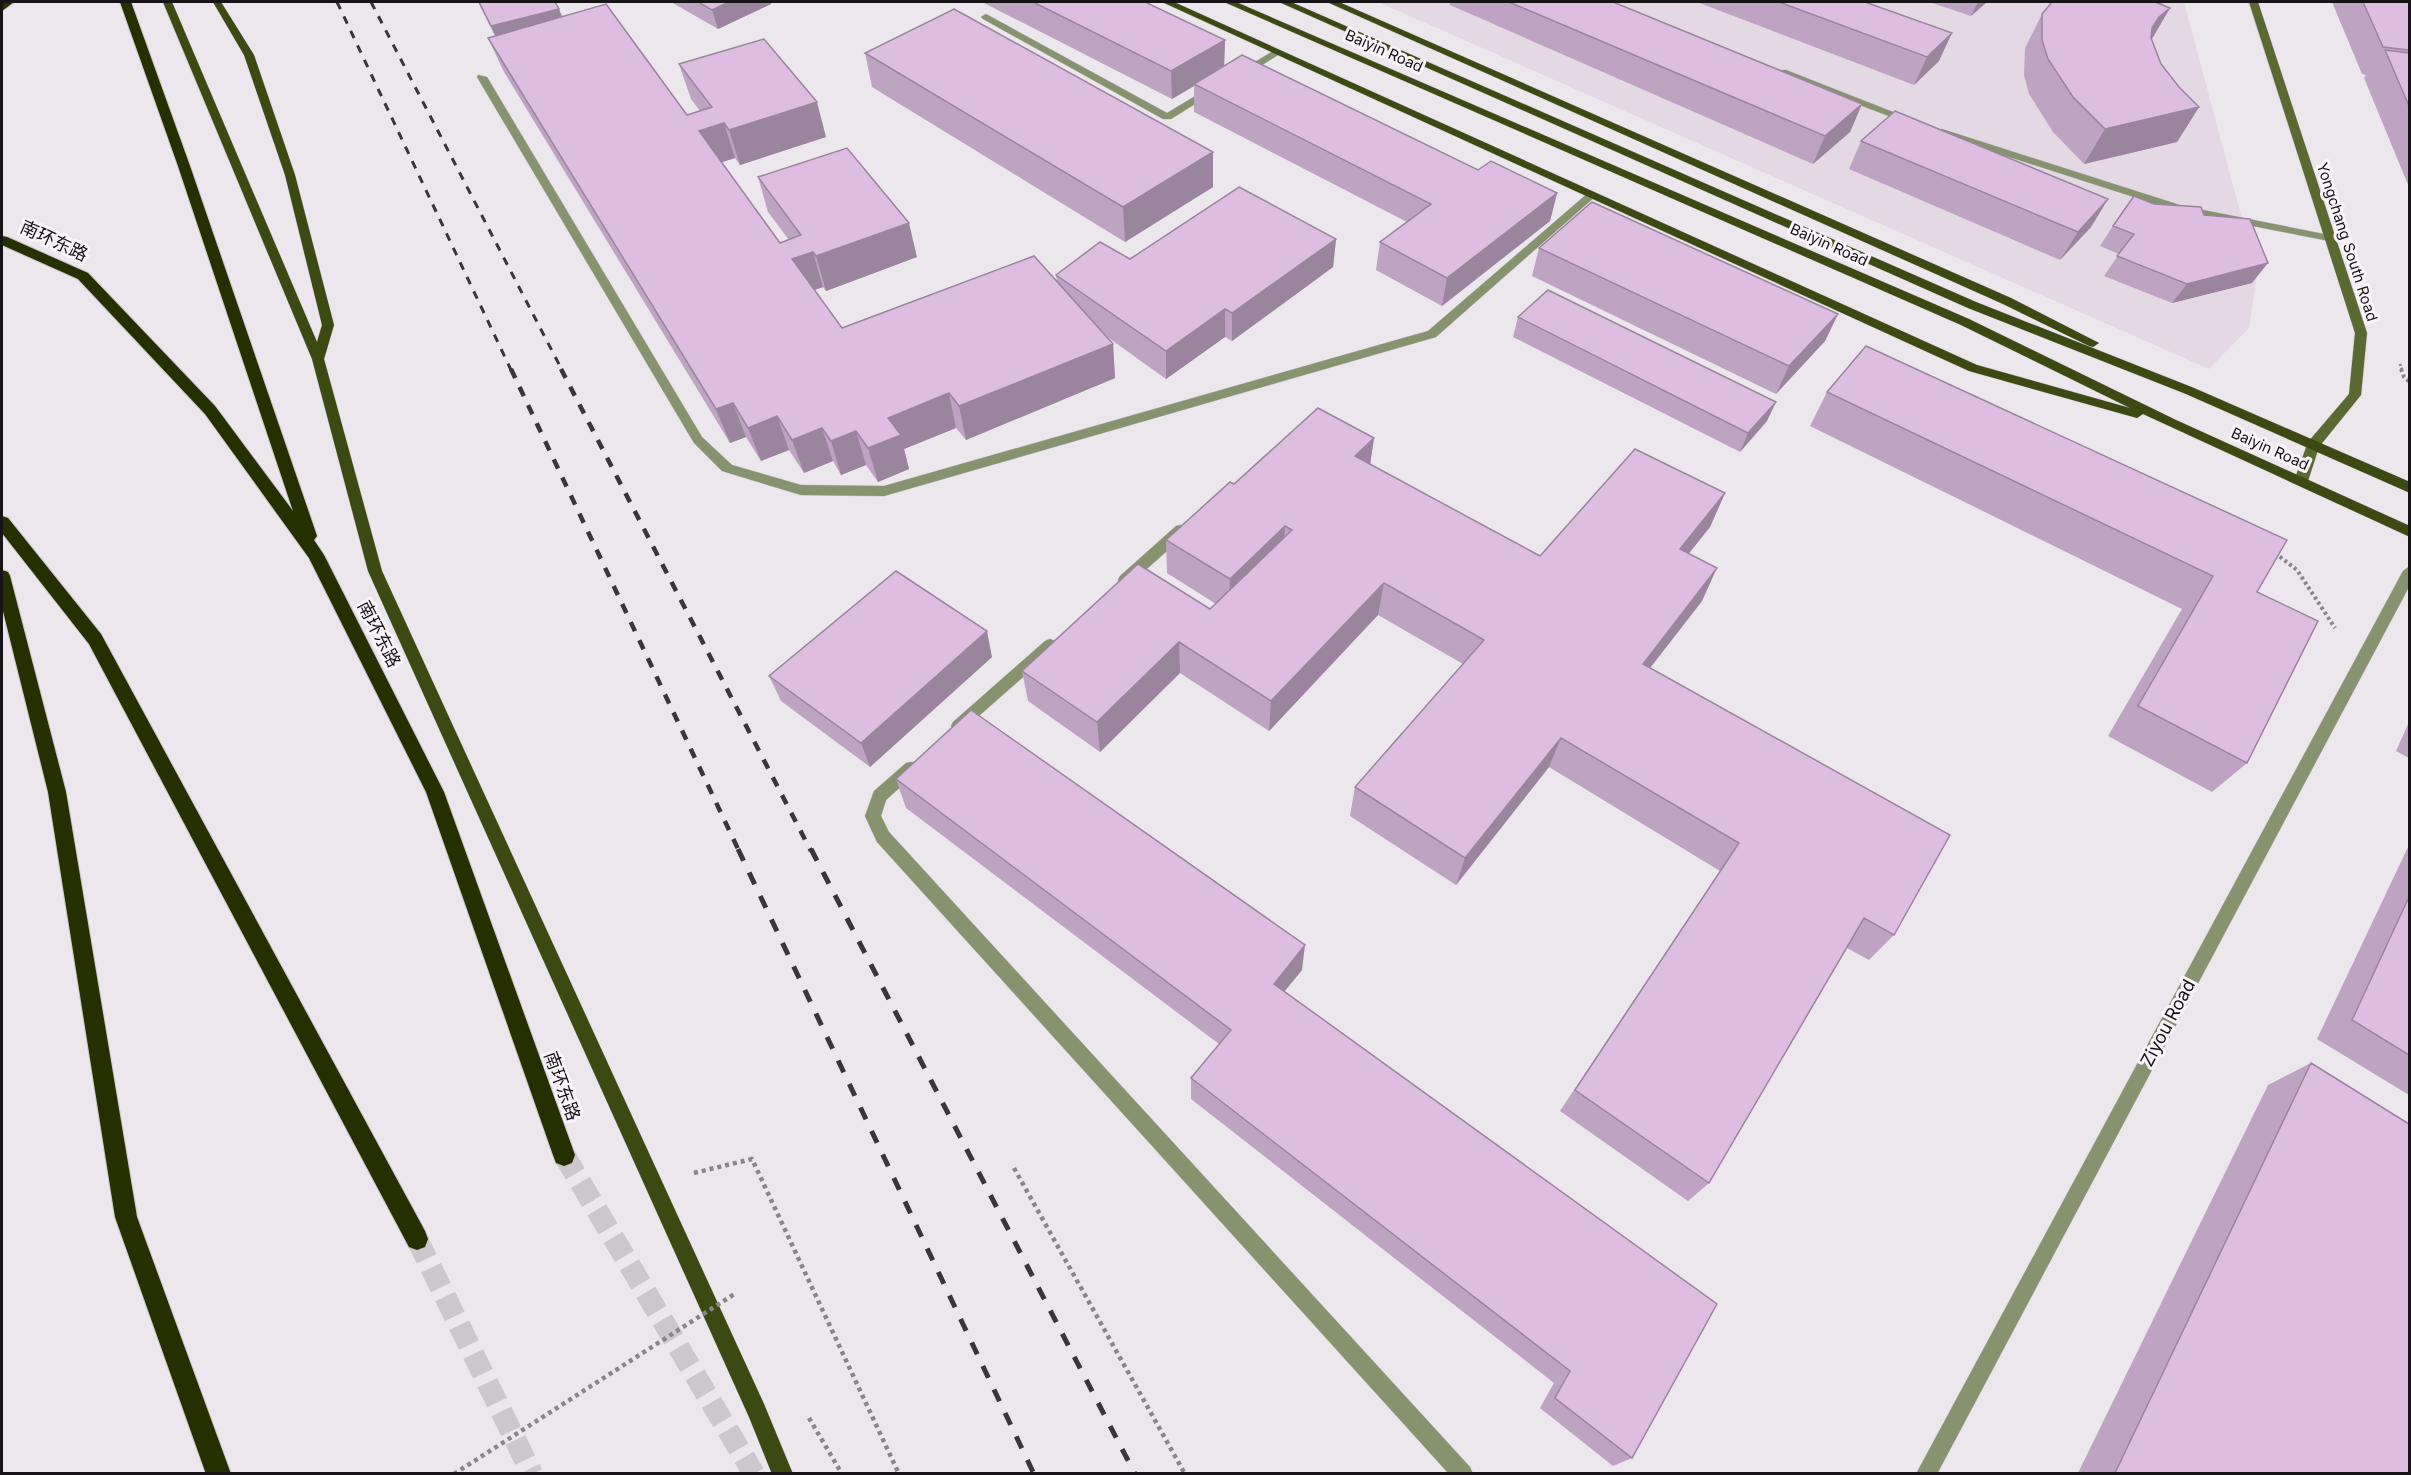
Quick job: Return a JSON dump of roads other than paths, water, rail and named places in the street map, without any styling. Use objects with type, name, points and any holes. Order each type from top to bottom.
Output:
[{"type":"highway","points":[[2,8],[8,2]]},
{"type":"highway","points":[[125,2],[184,166],[316,555]]},
{"type":"highway","name":"南环东路","points":[[2,240],[83,276],[210,410],[316,555],[435,792],[564,1155]]},
{"type":"highway","points":[[2,522],[95,639],[417,1239]]},
{"type":"highway","points":[[2,576],[57,792],[126,1217],[219,1473]]},
{"type":"main road","points":[[167,2],[318,359],[375,571],[757,1411],[783,1473]]},
{"type":"main road","points":[[217,2],[249,55],[290,175],[328,325],[318,359]]},
{"type":"main road","points":[[1167,2],[1973,368],[2172,423]]},
{"type":"main road","name":"Baiyin Road","points":[[1229,2],[1965,322],[2172,423],[2409,532]]},
{"type":"main road","name":"Baiyin Road","points":[[1284,2],[1972,305],[2190,391],[2409,488]]},
{"type":"main road","points":[[1332,2],[2007,301],[2190,391]]},
{"type":"street","name":"Yongchang South Road","points":[[2253,2],[2361,333],[2355,395],[2313,445],[2301,481]]},
{"type":"street","points":[[986,17],[1167,117],[1278,52]]},
{"type":"street","points":[[1776,69],[1919,124]]},
{"type":"street","points":[[482,77],[698,440],[727,468],[801,490],[884,491],[1432,334],[1592,195]]},
{"type":"street","points":[[1930,128],[2181,209],[2329,238]]},
{"type":"street","points":[[1111,592],[1191,522]]},
{"type":"street","name":"Ziyou Road","points":[[1926,1473],[2409,571]]},
{"type":"street","points":[[950,733],[1066,631]]},
{"type":"street","points":[[923,757],[879,796],[873,816],[883,837],[1463,1473]]},
{"type":"tunnel","points":[[564,1155],[754,1474]]},
{"type":"tunnel","points":[[417,1239],[532,1474]]},
{"type":"railway","points":[[337,2],[511,370]]},
{"type":"railway","points":[[371,2],[562,370]]},
{"type":"railway","points":[[511,369],[739,851]]},
{"type":"railway","points":[[561,369],[811,851]]},
{"type":"railway","points":[[738,849],[1034,1474]]},
{"type":"railway","points":[[811,849],[1135,1474]]}]
